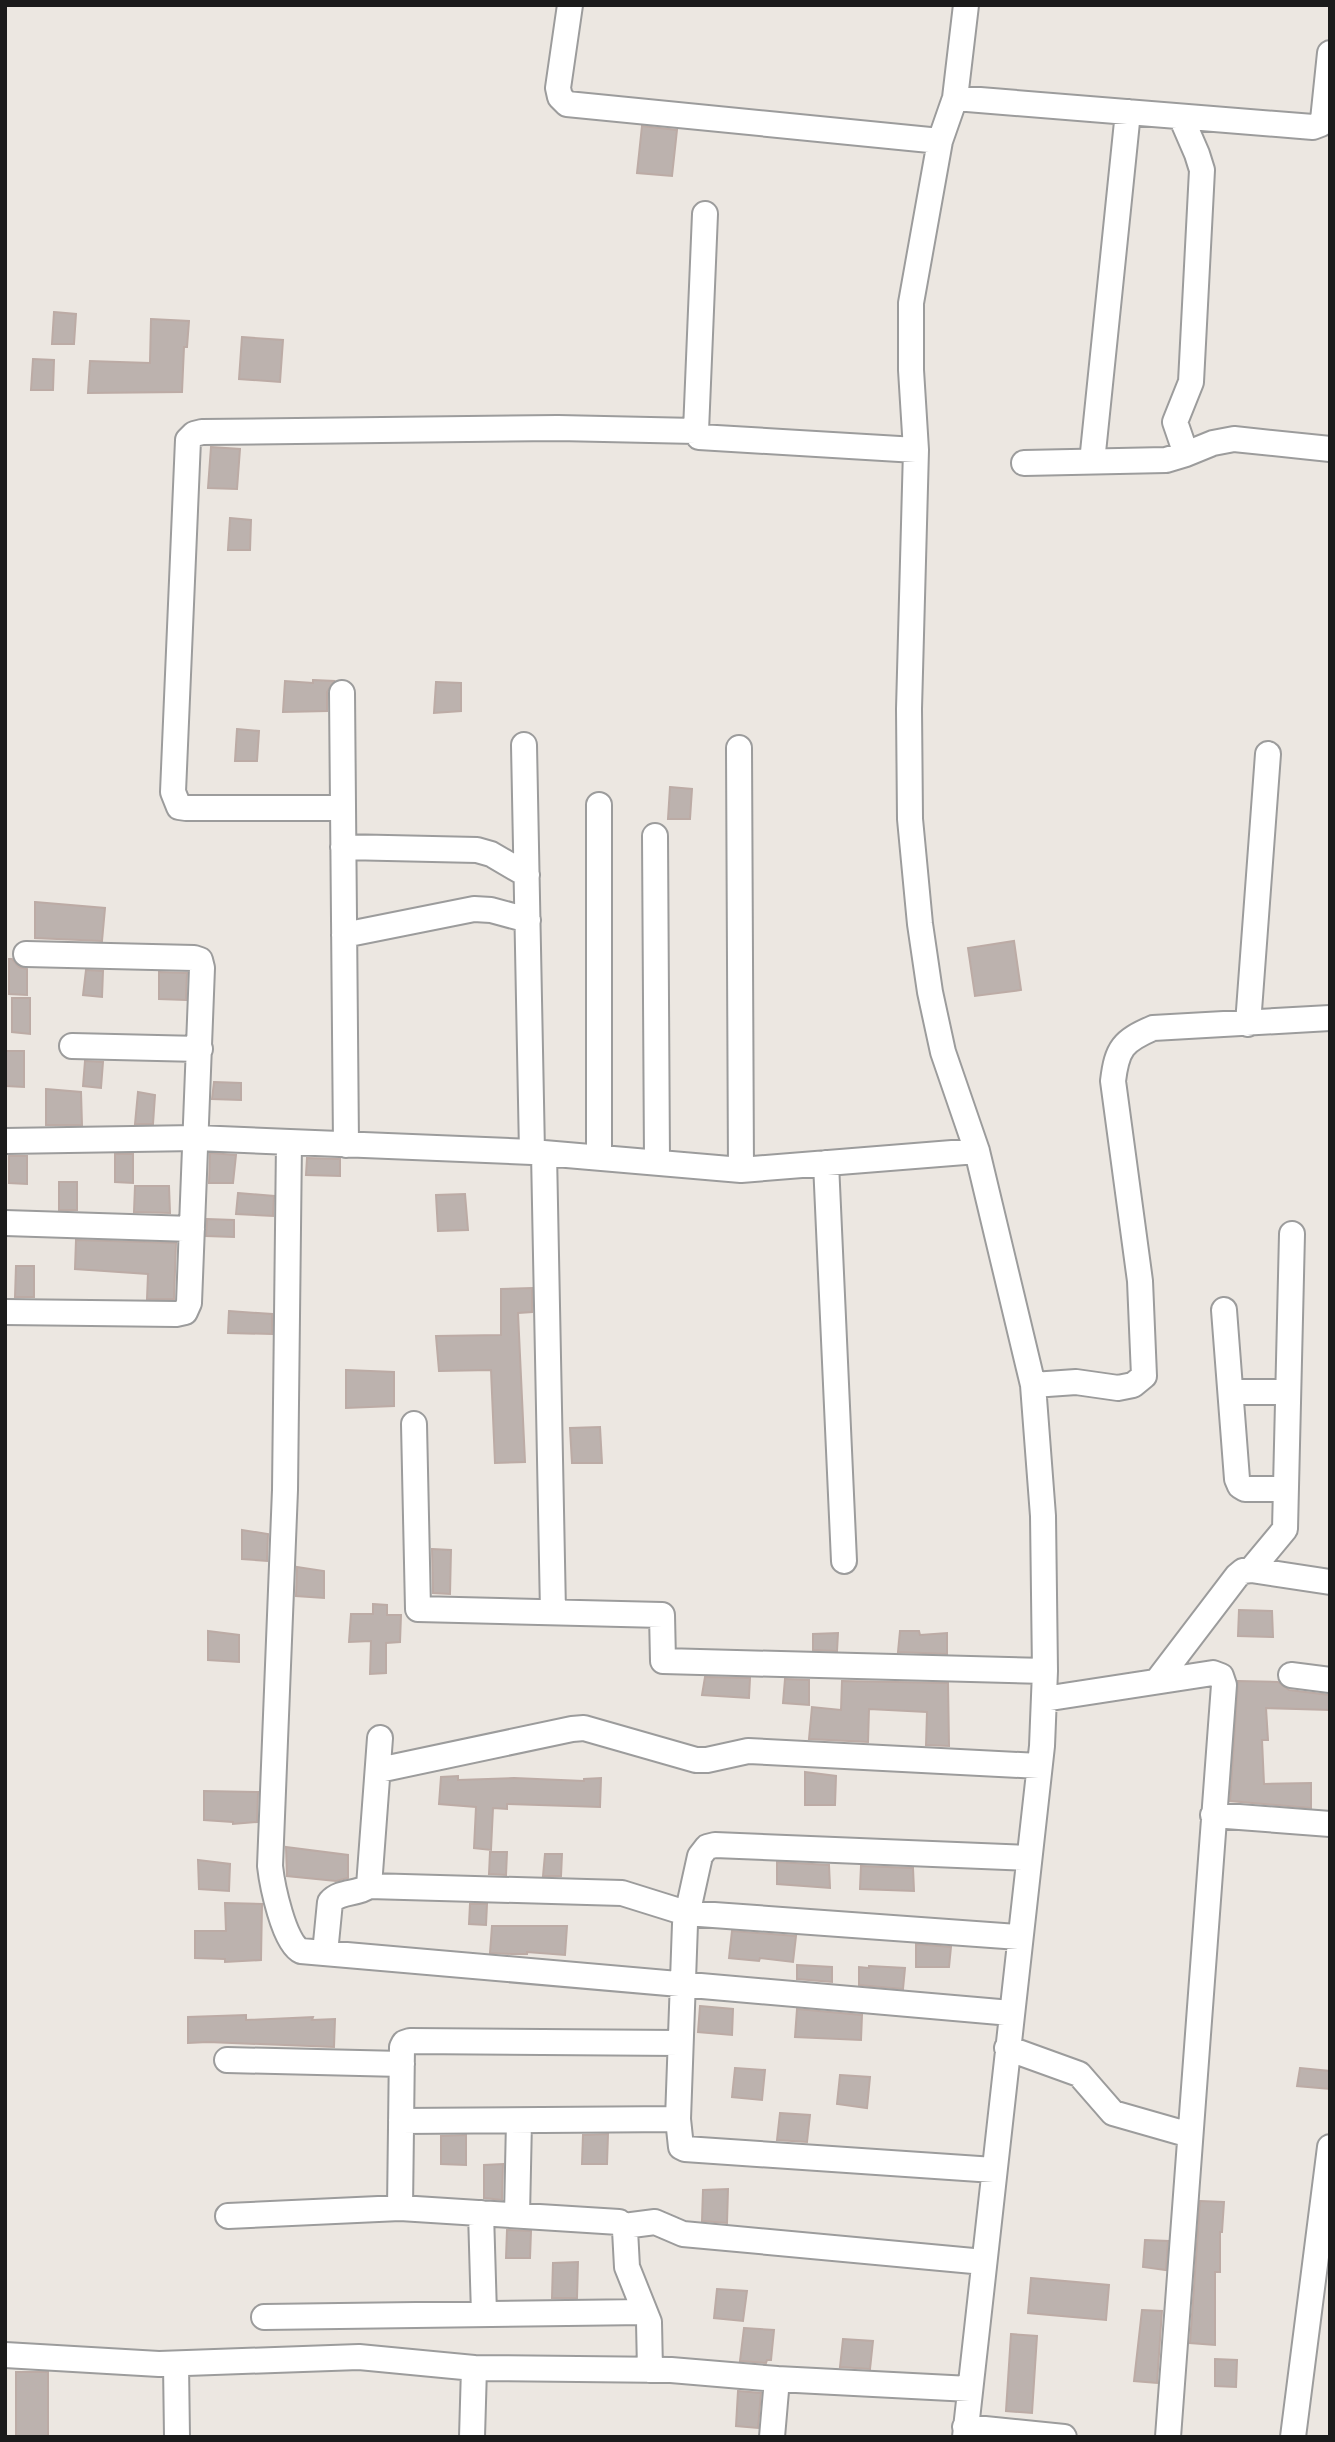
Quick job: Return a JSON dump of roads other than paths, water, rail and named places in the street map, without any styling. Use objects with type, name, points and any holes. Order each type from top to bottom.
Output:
[{"type":"street","points":[[569,5],[558,88],[560,97],[567,104],[940,141]]},
{"type":"street","points":[[966,5],[955,98],[940,141],[911,303],[911,370],[916,450],[909,709],[910,819],[920,924],[930,992],[943,1052],[977,1151],[1033,1385],[1043,1516],[1045,1671],[1039,1766],[965,2432],[1062,2437]]},
{"type":"street","points":[[955,98],[1313,127],[1325,124],[1323,120],[1330,54]]},
{"type":"street","points":[[1092,462],[1128,112]]},
{"type":"street","points":[[1181,117],[1202,170],[1191,382],[1175,422],[1186,454]]},
{"type":"street","points":[[705,214],[696,431],[699,437],[916,450]]},
{"type":"street","points":[[343,808],[186,808],[179,807],[175,801],[173,792],[188,440],[194,434],[202,432],[558,428],[696,431]]},
{"type":"street","points":[[1024,463],[1166,460],[1213,443],[1234,439],[1330,449]]},
{"type":"street","points":[[342,692],[346,1145]]},
{"type":"street","points":[[524,745],[553,1612]]},
{"type":"street","points":[[739,748],[741,1170]]},
{"type":"street","points":[[1248,1024],[1268,754]]},
{"type":"street","points":[[599,805],[599,1157]]},
{"type":"street","points":[[655,836],[657,1161]]},
{"type":"street","points":[[343,847],[477,850],[491,854],[527,875]]},
{"type":"street","points":[[344,935],[474,909],[491,910],[528,920]]},
{"type":"street","points":[[5,1312],[176,1314],[185,1312],[189,1303],[200,1049],[200,960],[26,954]]},
{"type":"street","points":[[1033,1385],[1076,1382],[1118,1388],[1133,1385],[1144,1376],[1140,1281],[1113,1081],[1120,1051],[1130,1038],[1153,1028],[1330,1018]]},
{"type":"street","points":[[72,1046],[200,1049]]},
{"type":"street","points":[[5,1142],[197,1138],[538,1152],[741,1170],[977,1151]]},
{"type":"street","points":[[289,1142],[285,1490],[270,1866],[272,1885],[292,1945],[301,1951],[1012,2014]]},
{"type":"street","points":[[826,1163],[844,1561]]},
{"type":"street","points":[[5,1223],[192,1229]]},
{"type":"street","points":[[1251,1570],[1285,1529],[1292,1234]]},
{"type":"street","points":[[1224,1310],[1237,1479],[1245,1489],[1286,1489]]},
{"type":"street","points":[[1231,1392],[1288,1392]]},
{"type":"street","points":[[414,1424],[418,1609],[662,1615],[663,1661],[1045,1671]]},
{"type":"street","points":[[1157,1681],[1237,1576],[1244,1571],[1330,1582]]},
{"type":"street","points":[[1044,1699],[1213,1672],[1221,1676],[1224,1685],[1168,2437]]},
{"type":"street","points":[[1291,1675],[1330,1679]]},
{"type":"street","points":[[379,1770],[584,1728],[696,1760],[747,1751],[1039,1766]]},
{"type":"street","points":[[369,1886],[380,1738]]},
{"type":"street","points":[[1213,1815],[1330,1824]]},
{"type":"street","points":[[994,2170],[685,2150],[681,2147],[678,2119],[686,1913],[701,1856],[707,1847],[715,1844],[1029,1858]]},
{"type":"street","points":[[325,1953],[330,1902],[341,1894],[369,1886],[622,1893],[686,1913],[1019,1937]]},
{"type":"street","points":[[400,2208],[404,2043],[680,2043]]},
{"type":"street","points":[[1007,2048],[1079,2074],[1113,2113],[1190,2135]]},
{"type":"street","points":[[227,2060],[402,2064]]},
{"type":"street","points":[[401,2121],[678,2119]]},
{"type":"street","points":[[517,2215],[519,2121]]},
{"type":"street","points":[[1293,2437],[1330,2147]]},
{"type":"street","points":[[228,2216],[400,2208],[619,2222],[624,2225],[655,2222],[683,2234],[984,2262]]},
{"type":"street","points":[[481,2213],[484,2314]]},
{"type":"street","points":[[624,2225],[625,2261],[650,2328],[650,2370]]},
{"type":"street","points":[[264,2316],[645,2312]]},
{"type":"street","points":[[5,2355],[176,2364],[359,2357],[474,2368],[650,2370],[970,2389]]},
{"type":"street","points":[[176,2364],[177,2437]]},
{"type":"street","points":[[472,2437],[474,2368]]},
{"type":"street","points":[[772,2437],[777,2379]]}]
